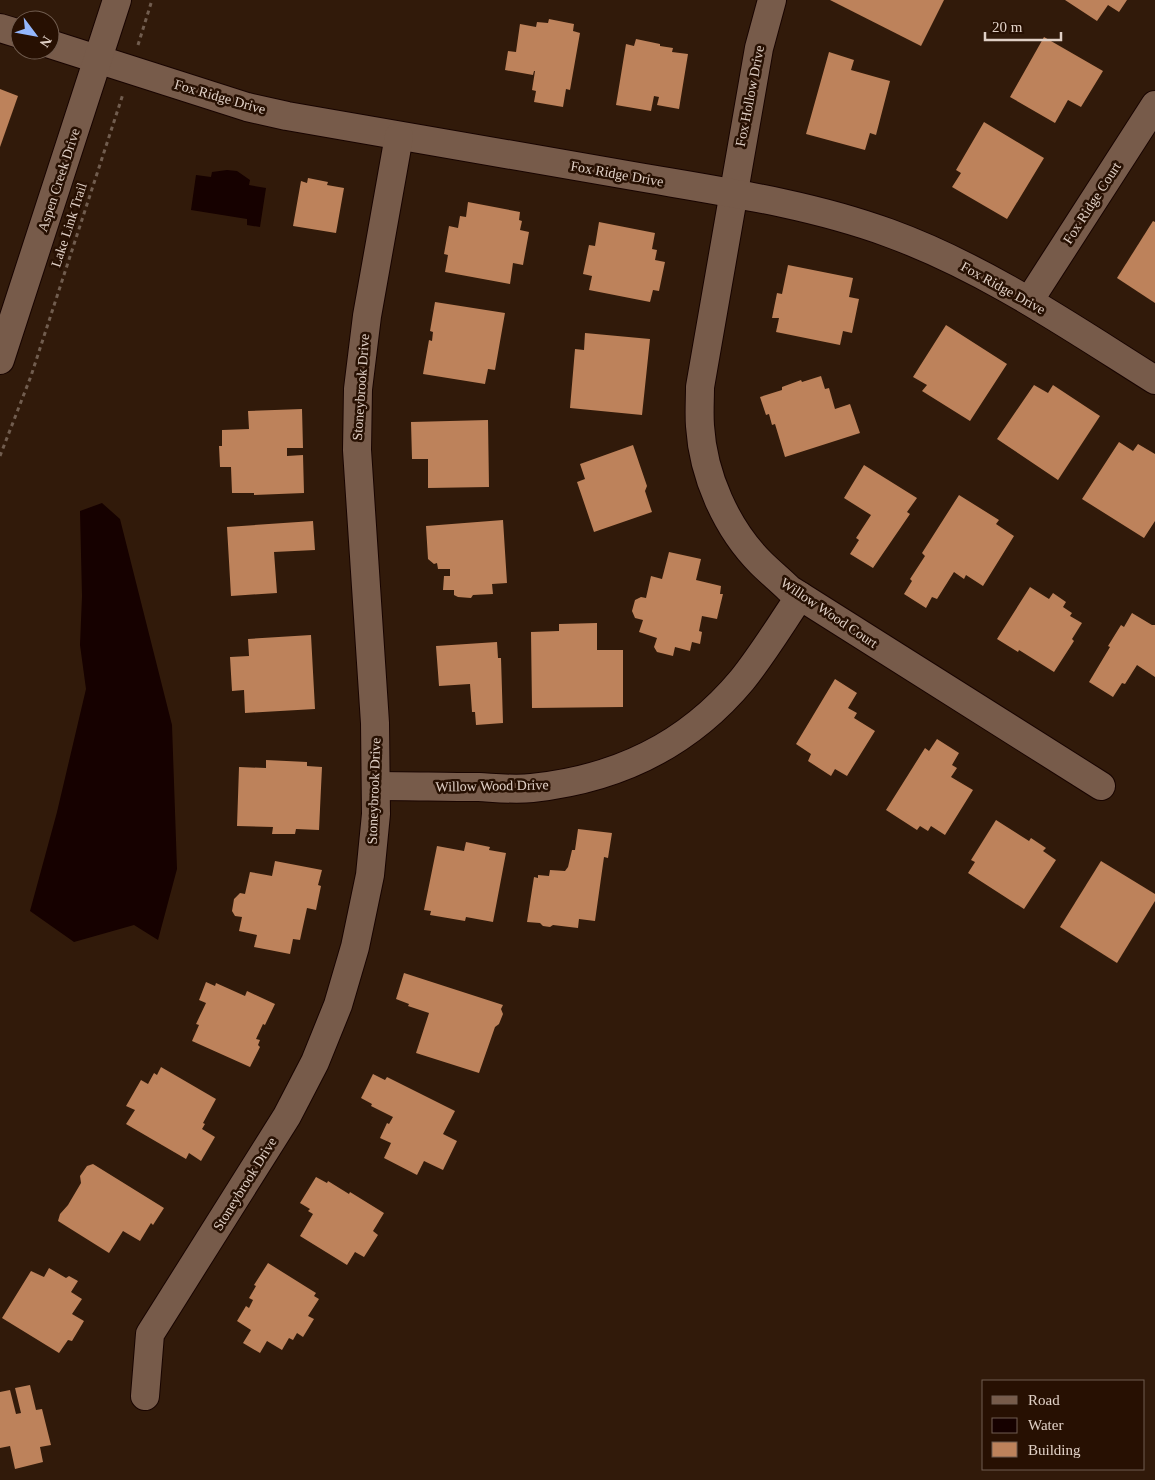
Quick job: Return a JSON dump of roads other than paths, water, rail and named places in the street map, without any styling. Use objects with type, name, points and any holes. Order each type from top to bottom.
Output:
[{"type":"street","name":"Aspen Creek Drive","points":[[0,360],[117,0]]},
{"type":"street","name":"Fox Hollow Drive","points":[[732,194],[758,48],[772,0]]},
{"type":"street","name":"Fox Ridge Drive","points":[[60,47],[247,107],[814,210],[889,233],[949,258],[1029,300],[1155,380]]},
{"type":"street","name":"Fox Ridge Court","points":[[1029,300],[1155,105]]},
{"type":"street","name":"Stoneybrook Drive","points":[[145,1396],[150,1334],[287,1116],[315,1062],[338,1005],[355,947],[370,875],[377,786],[376,723],[357,450],[358,389],[367,316],[399,136]]},
{"type":"street","name":"Willow Wood Court","points":[[732,194],[700,388],[700,427],[704,453],[718,500],[736,531],[760,562],[800,596],[1101,786]]},
{"type":"street","name":"Willow Wood Drive","points":[[377,786],[530,788],[584,780],[610,773],[647,757],[678,739],[714,710],[742,680],[800,596]]},
{"type":"water","points":[[237,171],[250,180],[249,185],[266,188],[260,227],[247,225],[247,219],[191,210],[196,175],[211,177],[212,172]]},
{"type":"water","points":[[102,503],[120,519],[172,725],[177,869],[158,940],[134,925],[74,942],[30,911],[57,812],[86,689],[80,645],[82,596],[80,511]]}]
